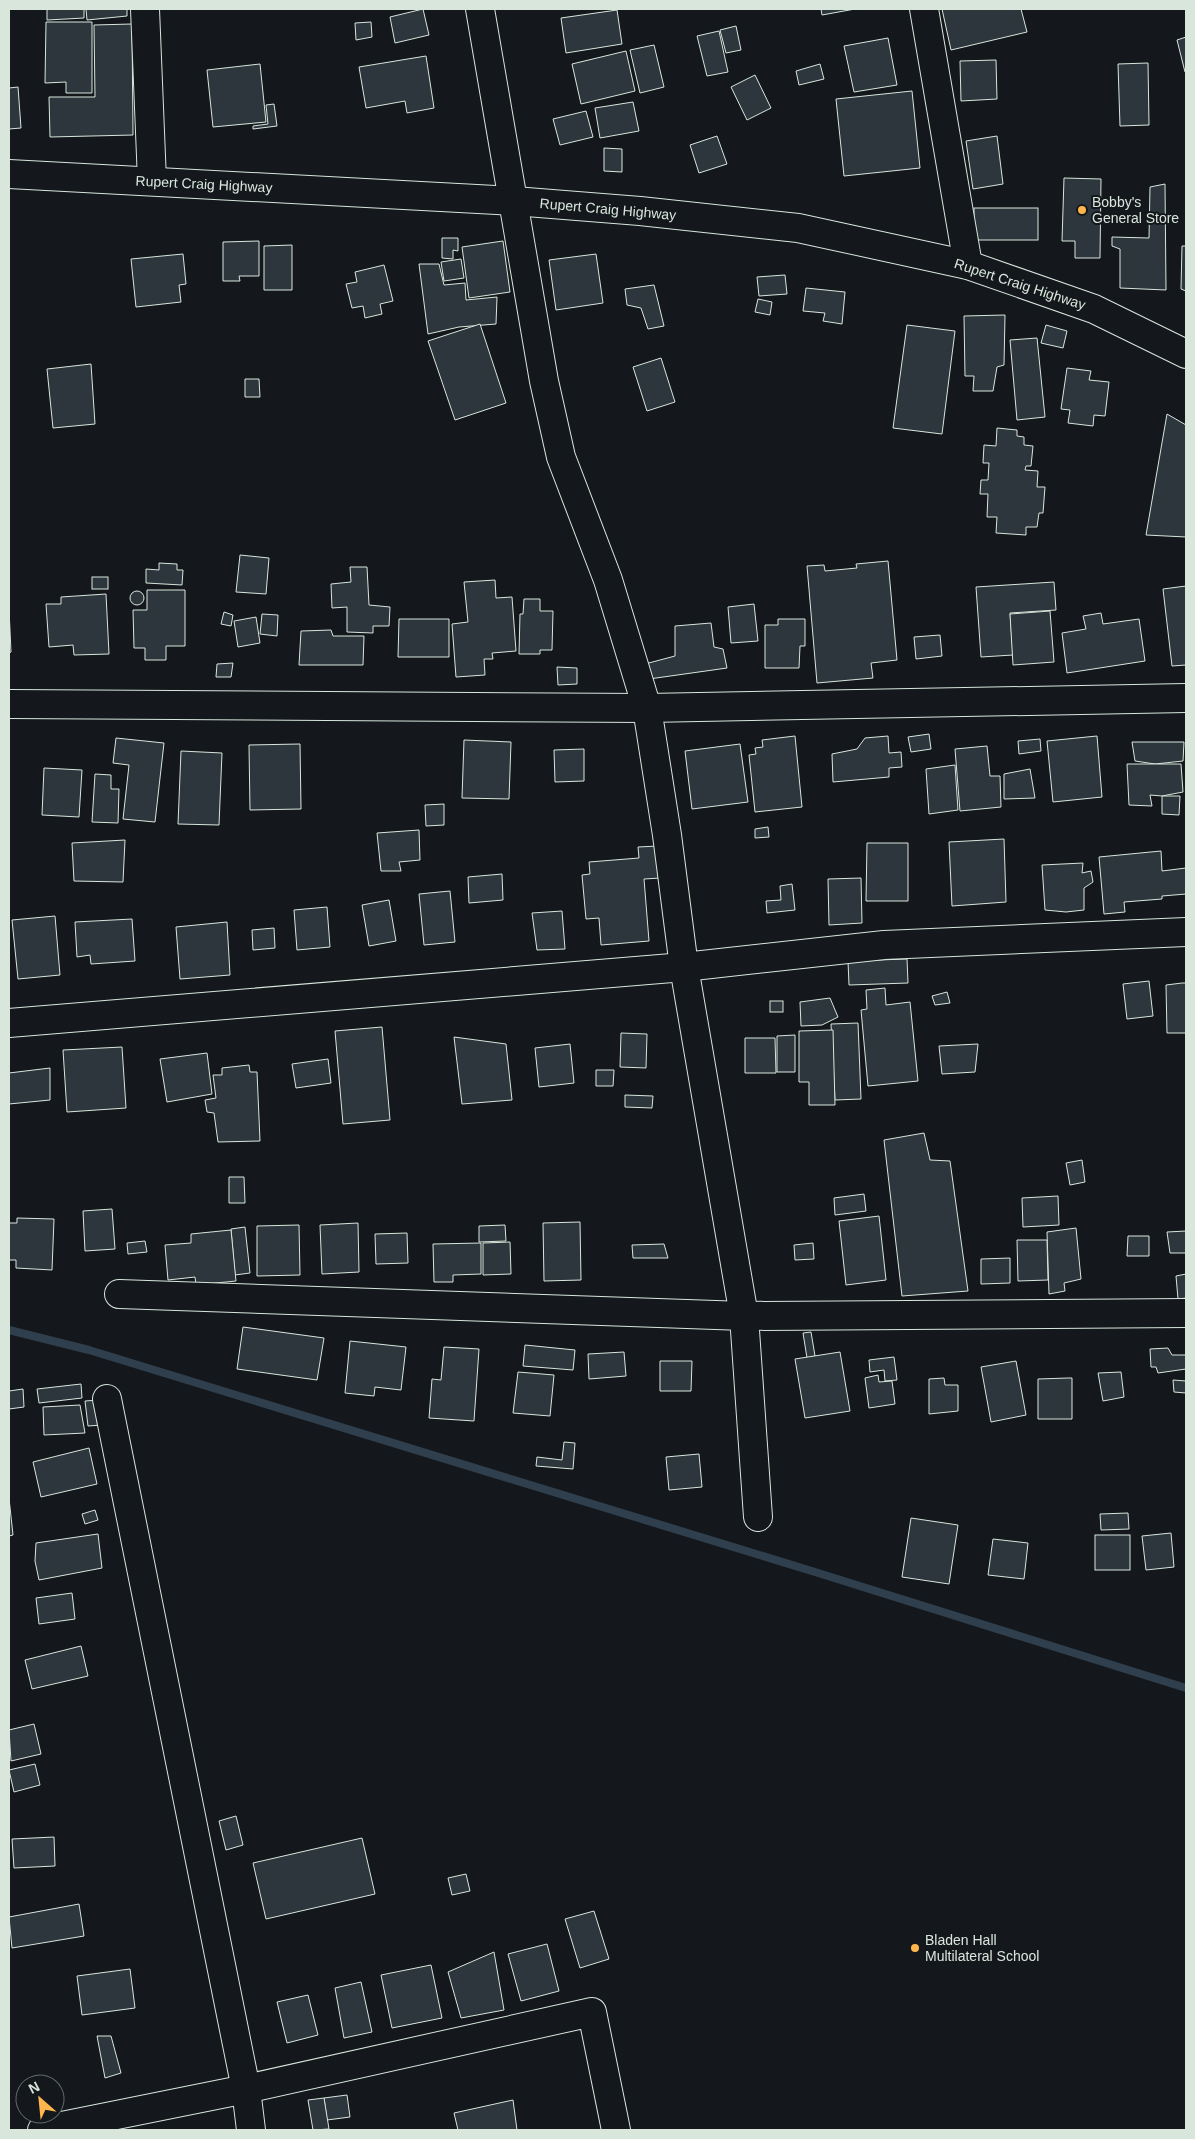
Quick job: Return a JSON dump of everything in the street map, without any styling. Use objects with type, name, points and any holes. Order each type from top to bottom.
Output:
[{"type":"street","points":[[146,9],[152,181]]},
{"type":"street","points":[[480,9],[544,381],[561,457],[608,580],[647,708],[667,835],[684,967],[744,1316],[758,1517]]},
{"type":"street","points":[[924,9],[968,265]]},
{"type":"street","name":"Rupert Craig Highway","points":[[9,174],[514,201],[798,228],[968,265],[1094,309],[1186,354]]},
{"type":"street","points":[[9,704],[647,708],[1186,698]]},
{"type":"street","points":[[9,1023],[684,967],[884,945],[1186,932]]},
{"type":"street","points":[[119,1294],[744,1316],[1186,1314]]},
{"type":"street","points":[[107,1399],[246,2089],[251,2130]]},
{"type":"street","points":[[42,2130],[246,2089],[592,2012],[616,2130]]},
{"type":"building","points":[[47,9],[84,9],[84,18],[47,20]]},
{"type":"building","points":[[86,9],[127,9],[127,16],[87,20]]},
{"type":"building","points":[[423,9],[429,35],[395,43],[390,17]]},
{"type":"building","points":[[821,9],[855,9],[822,15]]},
{"type":"building","points":[[942,9],[1021,9],[1027,32],[951,50]]},
{"type":"building","points":[[617,10],[622,44],[566,53],[561,18]]},
{"type":"building","points":[[46,22],[92,22],[92,93],[66,93],[66,82],[45,83]]},
{"type":"building","points":[[371,22],[372,37],[356,40],[355,23]]},
{"type":"building","points":[[132,24],[133,135],[50,137],[49,97],[95,97],[94,25]]},
{"type":"building","points":[[736,26],[741,50],[726,53],[720,30]]},
{"type":"building","points":[[719,31],[728,72],[707,76],[697,36]]},
{"type":"building","points":[[1186,37],[1186,72],[1185,72],[1177,40]]},
{"type":"building","points":[[888,38],[897,85],[854,92],[844,46]]},
{"type":"building","points":[[654,45],[664,87],[640,93],[630,50]]},
{"type":"building","points":[[626,51],[635,91],[581,104],[572,64]]},
{"type":"building","points":[[426,56],[434,108],[407,113],[405,101],[366,108],[359,67]]},
{"type":"building","points":[[996,60],[997,99],[961,101],[960,61]]},
{"type":"building","points":[[1148,63],[1149,125],[1120,126],[1118,64]]},
{"type":"building","points":[[260,64],[266,122],[213,127],[207,70]]},
{"type":"building","points":[[820,64],[824,79],[799,85],[796,71]]},
{"type":"building","points":[[755,75],[771,108],[747,120],[731,87]]},
{"type":"building","points":[[18,87],[21,128],[9,129],[9,88]]},
{"type":"building","points":[[912,91],[920,168],[844,176],[836,99]]},
{"type":"building","points":[[633,102],[639,131],[600,138],[595,108]]},
{"type":"building","points":[[274,104],[277,126],[253,129],[253,126],[268,124],[266,105]]},
{"type":"building","points":[[586,111],[593,137],[560,145],[553,119]]},
{"type":"building","points":[[717,136],[727,164],[699,173],[690,145]]},
{"type":"building","points":[[997,136],[1003,184],[973,189],[966,141]]},
{"type":"building","points":[[604,148],[622,149],[622,172],[604,171]]},
{"type":"building","name":"Bobby's General Store","points":[[1064,178],[1101,179],[1100,258],[1075,258],[1075,241],[1062,241]]},
{"type":"building","points":[[1165,184],[1166,290],[1120,288],[1120,249],[1112,246],[1112,237],[1149,238],[1150,187]]},
{"type":"building","points":[[974,208],[1038,208],[1038,240],[974,240]]},
{"type":"building","points":[[442,238],[458,238],[458,251],[453,250],[453,259],[442,258]]},
{"type":"building","points":[[259,241],[259,276],[239,276],[240,281],[223,281],[223,242]]},
{"type":"building","points":[[503,241],[510,292],[469,298],[462,247]]},
{"type":"building","points":[[292,245],[292,290],[264,290],[264,246]]},
{"type":"building","points":[[1182,246],[1186,246],[1186,291],[1181,289]]},
{"type":"building","points":[[183,254],[186,284],[179,285],[181,302],[136,307],[131,259]]},
{"type":"building","points":[[596,254],[603,303],[556,310],[549,260]]},
{"type":"building","points":[[461,259],[464,278],[444,281],[441,262]]},
{"type":"building","points":[[419,264],[439,264],[444,285],[465,283],[466,300],[497,297],[496,324],[459,327],[428,334]]},
{"type":"building","points":[[384,265],[393,301],[380,304],[382,314],[365,318],[363,306],[352,308],[346,284],[357,282],[355,272]]},
{"type":"building","points":[[785,275],[787,294],[759,296],[757,277]]},
{"type":"building","points":[[654,285],[664,326],[648,329],[641,308],[627,305],[625,289]]},
{"type":"building","points":[[806,288],[845,292],[842,324],[823,321],[825,313],[803,311]]},
{"type":"building","points":[[758,299],[772,302],[770,315],[755,312]]},
{"type":"building","points":[[1005,315],[1004,365],[997,367],[993,391],[973,391],[974,376],[965,376],[964,316]]},
{"type":"building","points":[[480,324],[506,403],[455,420],[428,341]]},
{"type":"building","points":[[907,325],[955,331],[942,434],[893,428]]},
{"type":"building","points":[[1046,325],[1067,331],[1063,348],[1041,343]]},
{"type":"building","points":[[1037,338],[1045,417],[1017,420],[1010,340]]},
{"type":"building","points":[[661,358],[675,402],[647,411],[633,367]]},
{"type":"building","points":[[91,364],[95,424],[53,428],[47,369]]},
{"type":"building","points":[[1067,368],[1091,371],[1089,380],[1109,382],[1105,416],[1094,415],[1093,426],[1068,423],[1070,410],[1061,409]]},
{"type":"building","points":[[245,379],[259,379],[260,397],[245,397]]},
{"type":"building","points":[[1167,414],[1186,425],[1186,537],[1146,535]]},
{"type":"building","points":[[997,428],[1017,430],[1017,436],[1024,437],[1024,445],[1033,446],[1031,466],[1026,466],[1025,470],[1038,471],[1037,487],[1045,487],[1043,513],[1039,513],[1037,527],[1026,527],[1026,535],[996,533],[997,517],[987,517],[988,494],[980,494],[981,480],[988,480],[989,463],[983,463],[984,445],[996,446]]},
{"type":"building","points":[[240,555],[269,558],[266,594],[236,592]]},
{"type":"building","points":[[888,561],[897,660],[871,663],[873,678],[817,683],[807,566],[824,565],[825,571],[857,568],[856,564]]},
{"type":"building","points":[[159,563],[177,564],[177,570],[183,570],[182,585],[146,583],[146,569],[159,570]]},
{"type":"building","points":[[350,567],[367,567],[369,605],[390,607],[389,626],[373,626],[373,633],[347,632],[347,607],[332,608],[331,584],[351,582]]},
{"type":"building","points":[[92,577],[108,577],[108,589],[92,589]]},
{"type":"building","points":[[495,580],[496,598],[512,597],[516,651],[492,653],[493,659],[484,659],[485,675],[456,677],[452,624],[468,622],[464,582]]},
{"type":"building","points":[[1054,582],[1056,610],[1010,613],[1013,655],[981,657],[976,587]]},
{"type":"building","points":[[1186,586],[1186,665],[1172,666],[1163,589]]},
{"type":"building","points":[[147,590],[185,590],[185,646],[166,646],[166,660],[145,660],[145,648],[134,648],[133,610],[147,610]]},
{"type":"building","points":[[134,591],[140,591],[144,598],[140,605],[134,605],[130,601],[130,595]]},
{"type":"building","points":[[106,594],[109,654],[74,655],[73,645],[49,647],[46,604],[61,604],[61,597]]},
{"type":"building","points":[[524,599],[540,599],[540,611],[553,611],[552,650],[540,650],[540,654],[519,654],[520,614],[523,614]]},
{"type":"building","points":[[754,604],[758,641],[731,643],[728,607]]},
{"type":"building","points":[[9,609],[11,652],[9,653]]},
{"type":"building","points":[[1050,611],[1054,662],[1013,665],[1010,614]]},
{"type":"building","points":[[224,612],[233,615],[231,626],[221,624]]},
{"type":"building","points":[[1101,613],[1103,624],[1139,619],[1145,661],[1067,673],[1062,633],[1086,629],[1083,616]]},
{"type":"building","points":[[262,614],[278,615],[277,636],[260,634]]},
{"type":"building","points":[[256,617],[260,643],[238,647],[234,621]]},
{"type":"building","points":[[399,619],[449,619],[449,657],[398,657]]},
{"type":"building","points":[[778,619],[805,619],[805,646],[800,646],[799,668],[765,668],[765,625],[778,625]]},
{"type":"building","points":[[711,623],[714,647],[723,649],[727,668],[649,679],[645,664],[675,656],[675,626]]},
{"type":"building","points":[[331,630],[333,636],[364,636],[363,665],[299,665],[301,631]]},
{"type":"building","points":[[940,635],[942,656],[916,659],[914,637]]},
{"type":"building","points":[[233,663],[231,677],[216,677],[217,664]]},
{"type":"building","points":[[557,667],[577,668],[577,684],[558,685]]},
{"type":"building","points":[[929,734],[931,749],[911,752],[908,737]]},
{"type":"building","points":[[795,736],[802,807],[755,812],[749,755],[756,754],[755,748],[763,747],[762,740]]},
{"type":"building","points":[[888,736],[889,753],[901,752],[902,767],[889,768],[889,777],[833,782],[832,754],[857,749],[865,738]]},
{"type":"building","points":[[1097,736],[1102,797],[1053,802],[1047,741]]},
{"type":"building","points":[[116,738],[164,743],[155,822],[123,819],[129,765],[113,763]]},
{"type":"building","points":[[1040,739],[1041,751],[1019,754],[1018,741]]},
{"type":"building","points":[[464,740],[511,742],[509,799],[462,798]]},
{"type":"building","points":[[1132,742],[1184,742],[1183,761],[1155,764],[1135,761]]},
{"type":"building","points":[[300,744],[301,809],[250,810],[249,745]]},
{"type":"building","points":[[740,744],[748,802],[692,809],[685,751]]},
{"type":"building","points":[[987,746],[990,776],[1000,776],[1001,807],[960,811],[955,749]]},
{"type":"building","points":[[584,749],[584,781],[555,782],[554,750]]},
{"type":"building","points":[[181,751],[222,753],[219,825],[178,824]]},
{"type":"building","points":[[1127,764],[1181,764],[1183,792],[1162,796],[1150,795],[1152,806],[1129,805]]},
{"type":"building","points":[[955,765],[958,810],[929,814],[926,769]]},
{"type":"building","points":[[44,768],[82,770],[79,817],[42,815]]},
{"type":"building","points":[[1030,769],[1035,798],[1004,799],[1004,774]]},
{"type":"building","points":[[95,774],[111,775],[111,789],[119,789],[118,823],[92,822]]},
{"type":"building","points":[[1162,796],[1180,796],[1179,815],[1162,814]]},
{"type":"building","points":[[444,804],[444,825],[426,826],[425,805]]},
{"type":"building","points":[[768,827],[769,837],[755,838],[755,829]]},
{"type":"building","points":[[419,830],[420,860],[399,862],[401,871],[381,871],[377,833]]},
{"type":"building","points":[[1004,839],[1006,902],[952,906],[949,842]]},
{"type":"building","points":[[125,840],[123,882],[74,881],[72,843]]},
{"type":"building","points":[[867,843],[908,843],[908,901],[866,901]]},
{"type":"building","points":[[658,846],[661,878],[644,879],[649,941],[601,945],[599,918],[586,919],[582,875],[590,874],[589,862],[639,858],[638,847]]},
{"type":"building","points":[[1161,851],[1162,871],[1186,868],[1186,894],[1162,896],[1162,899],[1124,902],[1125,912],[1104,914],[1099,857]]},
{"type":"building","points":[[1083,863],[1082,873],[1091,871],[1093,882],[1084,888],[1084,910],[1066,912],[1045,910],[1042,865]]},
{"type":"building","points":[[502,874],[503,900],[469,903],[468,877]]},
{"type":"building","points":[[861,878],[862,923],[829,925],[828,879]]},
{"type":"building","points":[[792,884],[795,910],[767,913],[766,901],[781,900],[780,886]]},
{"type":"building","points":[[450,891],[455,942],[424,945],[419,894]]},
{"type":"building","points":[[389,900],[396,941],[369,946],[362,905]]},
{"type":"building","points":[[327,907],[330,947],[297,950],[294,910]]},
{"type":"building","points":[[562,911],[565,949],[537,950],[532,913]]},
{"type":"building","points":[[55,916],[60,975],[18,979],[12,920]]},
{"type":"building","points":[[132,919],[135,961],[91,964],[90,955],[77,957],[75,922]]},
{"type":"building","points":[[227,922],[230,975],[180,979],[176,927]]},
{"type":"building","points":[[274,928],[275,948],[253,950],[252,930]]},
{"type":"building","points":[[907,959],[908,983],[849,985],[848,961]]},
{"type":"building","points":[[1149,981],[1153,1016],[1127,1019],[1123,984]]},
{"type":"building","points":[[1186,983],[1186,1033],[1167,1033],[1166,985]]},
{"type":"building","points":[[885,988],[886,1005],[910,1002],[918,1081],[868,1086],[861,1010],[867,1009],[866,990]]},
{"type":"building","points":[[947,992],[950,1003],[935,1005],[932,996]]},
{"type":"building","points":[[830,998],[838,1017],[822,1025],[801,1026],[800,1002]]},
{"type":"building","points":[[770,1001],[783,1001],[783,1012],[770,1012]]},
{"type":"building","points":[[858,1023],[861,1099],[835,1100],[831,1024]]},
{"type":"building","points":[[382,1027],[390,1120],[343,1124],[335,1031]]},
{"type":"building","points":[[833,1030],[835,1105],[809,1105],[809,1082],[799,1082],[799,1031]]},
{"type":"building","points":[[621,1033],[647,1034],[646,1068],[620,1067]]},
{"type":"building","points":[[795,1035],[795,1072],[777,1072],[777,1036]]},
{"type":"building","points":[[454,1037],[506,1044],[512,1100],[462,1104]]},
{"type":"building","points":[[745,1038],[775,1038],[776,1073],[745,1073]]},
{"type":"building","points":[[570,1044],[574,1083],[539,1087],[535,1048]]},
{"type":"building","points":[[978,1044],[975,1072],[942,1074],[939,1046]]},
{"type":"building","points":[[122,1047],[126,1108],[67,1112],[63,1050]]},
{"type":"building","points":[[207,1053],[212,1094],[167,1102],[160,1059]]},
{"type":"building","points":[[328,1059],[331,1083],[296,1088],[292,1064]]},
{"type":"building","points":[[249,1065],[250,1072],[257,1072],[260,1141],[218,1142],[214,1113],[207,1112],[205,1100],[216,1098],[213,1075],[222,1075],[222,1068]]},
{"type":"building","points":[[50,1068],[50,1100],[9,1104],[9,1073]]},
{"type":"building","points":[[596,1070],[614,1070],[613,1086],[596,1086]]},
{"type":"building","points":[[625,1095],[653,1096],[652,1108],[625,1107]]},
{"type":"building","points":[[924,1133],[930,1160],[950,1161],[968,1291],[902,1296],[884,1140]]},
{"type":"building","points":[[1082,1160],[1085,1182],[1070,1185],[1066,1163]]},
{"type":"building","points":[[229,1177],[244,1177],[245,1203],[229,1203]]},
{"type":"building","points":[[864,1194],[866,1211],[835,1215],[834,1198]]},
{"type":"building","points":[[1058,1196],[1059,1225],[1023,1227],[1022,1198]]},
{"type":"building","points":[[112,1209],[115,1249],[85,1251],[83,1211]]},
{"type":"building","points":[[879,1216],[886,1280],[846,1285],[839,1221]]},
{"type":"building","points":[[17,1218],[54,1219],[52,1270],[16,1268],[16,1260],[9,1260],[9,1223],[17,1223]]},
{"type":"building","points":[[580,1222],[581,1280],[544,1281],[543,1223]]},
{"type":"building","points":[[358,1223],[359,1272],[322,1274],[320,1225]]},
{"type":"building","points":[[299,1225],[300,1275],[257,1276],[257,1226]]},
{"type":"building","points":[[505,1225],[506,1241],[479,1242],[479,1226]]},
{"type":"building","points":[[245,1227],[250,1273],[235,1275],[231,1229]]},
{"type":"building","points":[[1076,1228],[1081,1279],[1064,1283],[1065,1291],[1049,1294],[1047,1232]]},
{"type":"building","points":[[231,1230],[236,1281],[196,1285],[195,1277],[168,1280],[165,1245],[191,1243],[191,1234]]},
{"type":"building","points":[[1186,1231],[1186,1253],[1170,1253],[1167,1232]]},
{"type":"building","points":[[407,1233],[408,1263],[376,1264],[375,1234]]},
{"type":"building","points":[[1128,1236],[1149,1236],[1149,1256],[1127,1256]]},
{"type":"building","points":[[1017,1240],[1047,1240],[1048,1280],[1018,1281]]},
{"type":"building","points":[[145,1241],[147,1252],[128,1254],[127,1243]]},
{"type":"building","points":[[510,1242],[511,1274],[483,1275],[483,1243]]},
{"type":"building","points":[[481,1243],[481,1274],[453,1275],[453,1282],[434,1282],[433,1244]]},
{"type":"building","points":[[813,1243],[814,1259],[795,1260],[794,1245]]},
{"type":"building","points":[[664,1244],[668,1258],[633,1258],[632,1245]]},
{"type":"building","points":[[1010,1258],[1010,1283],[981,1284],[981,1259]]},
{"type":"building","points":[[1186,1274],[1186,1298],[1178,1299],[1176,1276]]},
{"type":"building","points":[[243,1327],[324,1338],[317,1380],[237,1369]]},
{"type":"building","points":[[811,1332],[815,1356],[807,1358],[803,1333]]},
{"type":"building","points":[[350,1341],[406,1347],[401,1390],[375,1387],[374,1396],[345,1393]]},
{"type":"building","points":[[525,1345],[575,1350],[573,1370],[523,1366]]},
{"type":"building","points":[[444,1347],[479,1349],[474,1421],[429,1418],[432,1379],[441,1380]]},
{"type":"building","points":[[1168,1348],[1172,1355],[1186,1355],[1186,1369],[1158,1373],[1156,1367],[1151,1367],[1150,1349]]},
{"type":"building","points":[[624,1352],[626,1376],[589,1379],[588,1354]]},
{"type":"building","points":[[840,1352],[850,1411],[805,1418],[795,1359]]},
{"type":"building","points":[[894,1357],[897,1380],[885,1381],[884,1370],[870,1372],[869,1360]]},
{"type":"building","points":[[660,1361],[692,1361],[691,1391],[660,1391]]},
{"type":"building","points":[[1016,1361],[1026,1415],[991,1422],[981,1367]]},
{"type":"building","points":[[518,1372],[554,1375],[550,1416],[513,1413]]},
{"type":"building","points":[[1121,1372],[1124,1397],[1103,1401],[1098,1373]]},
{"type":"building","points":[[878,1375],[879,1382],[892,1381],[895,1404],[869,1408],[865,1378]]},
{"type":"building","points":[[944,1378],[945,1385],[958,1385],[958,1411],[929,1414],[929,1379]]},
{"type":"building","points":[[1072,1378],[1072,1419],[1038,1419],[1038,1379]]},
{"type":"building","points":[[1173,1380],[1186,1381],[1186,1393],[1174,1392]]},
{"type":"building","points":[[81,1384],[82,1398],[39,1403],[37,1389]]},
{"type":"building","points":[[23,1389],[24,1407],[9,1409],[9,1391]]},
{"type":"building","points":[[99,1400],[102,1425],[88,1426],[85,1401]]},
{"type":"building","points":[[80,1405],[85,1433],[44,1435],[43,1407]]},
{"type":"building","points":[[564,1442],[575,1443],[573,1469],[536,1466],[537,1457],[562,1460]]},
{"type":"building","points":[[89,1448],[97,1484],[41,1497],[33,1462]]},
{"type":"building","points":[[699,1454],[702,1487],[669,1490],[666,1457]]},
{"type":"building","points":[[9,1498],[13,1535],[9,1536]]},
{"type":"building","points":[[95,1510],[98,1520],[85,1524],[82,1514]]},
{"type":"building","points":[[1128,1513],[1129,1529],[1101,1530],[1100,1514]]},
{"type":"building","points":[[911,1518],[958,1525],[949,1584],[902,1577]]},
{"type":"building","points":[[1171,1533],[1174,1567],[1146,1570],[1142,1536]]},
{"type":"building","points":[[98,1534],[102,1568],[39,1580],[35,1561],[36,1543]]},
{"type":"building","points":[[1095,1535],[1130,1535],[1130,1570],[1095,1570]]},
{"type":"building","points":[[993,1539],[1028,1543],[1024,1579],[988,1575]]},
{"type":"building","points":[[72,1593],[75,1619],[39,1624],[36,1598]]},
{"type":"building","points":[[81,1646],[88,1676],[32,1689],[25,1660]]},
{"type":"building","points":[[34,1724],[41,1754],[11,1761],[9,1730]]},
{"type":"building","points":[[35,1764],[40,1785],[14,1792],[9,1770]]},
{"type":"building","points":[[236,1816],[243,1845],[226,1850],[219,1821]]},
{"type":"building","points":[[54,1837],[55,1866],[14,1868],[12,1839]]},
{"type":"building","points":[[362,1838],[375,1894],[266,1919],[253,1863]]},
{"type":"building","points":[[466,1874],[470,1891],[452,1895],[448,1878]]},
{"type":"building","points":[[79,1904],[84,1936],[12,1948],[9,1917]]},
{"type":"building","points":[[594,1911],[609,1959],[580,1968],[565,1919]]},
{"type":"building","points":[[547,1944],[559,1991],[521,2001],[508,1954]]},
{"type":"building","points":[[494,1952],[504,2010],[461,2018],[448,1972]]},
{"type":"building","points":[[431,1965],[442,2018],[392,2028],[381,1975]]},
{"type":"building","points":[[130,1969],[135,2008],[82,2015],[77,1976]]},
{"type":"building","points":[[361,1982],[372,2032],[344,2038],[335,1988]]},
{"type":"building","points":[[308,1995],[318,2035],[287,2043],[277,2002]]},
{"type":"building","points":[[97,2036],[111,2036],[121,2073],[105,2078]]},
{"type":"building","points":[[347,2095],[350,2117],[327,2120],[324,2098]]},
{"type":"building","points":[[324,2098],[329,2129],[313,2130],[308,2100]]},
{"type":"building","points":[[513,2100],[517,2130],[458,2130],[454,2113]]},
{"type":"waterway","points":[[9,1330],[89,1350],[815,1572],[1186,1688]]},
{"type":"place","name":"Bobby's General Store","points":[[1082,210]]},
{"type":"place","name":"Bladen Hall Multilateral School","points":[[915,1948]]}]
